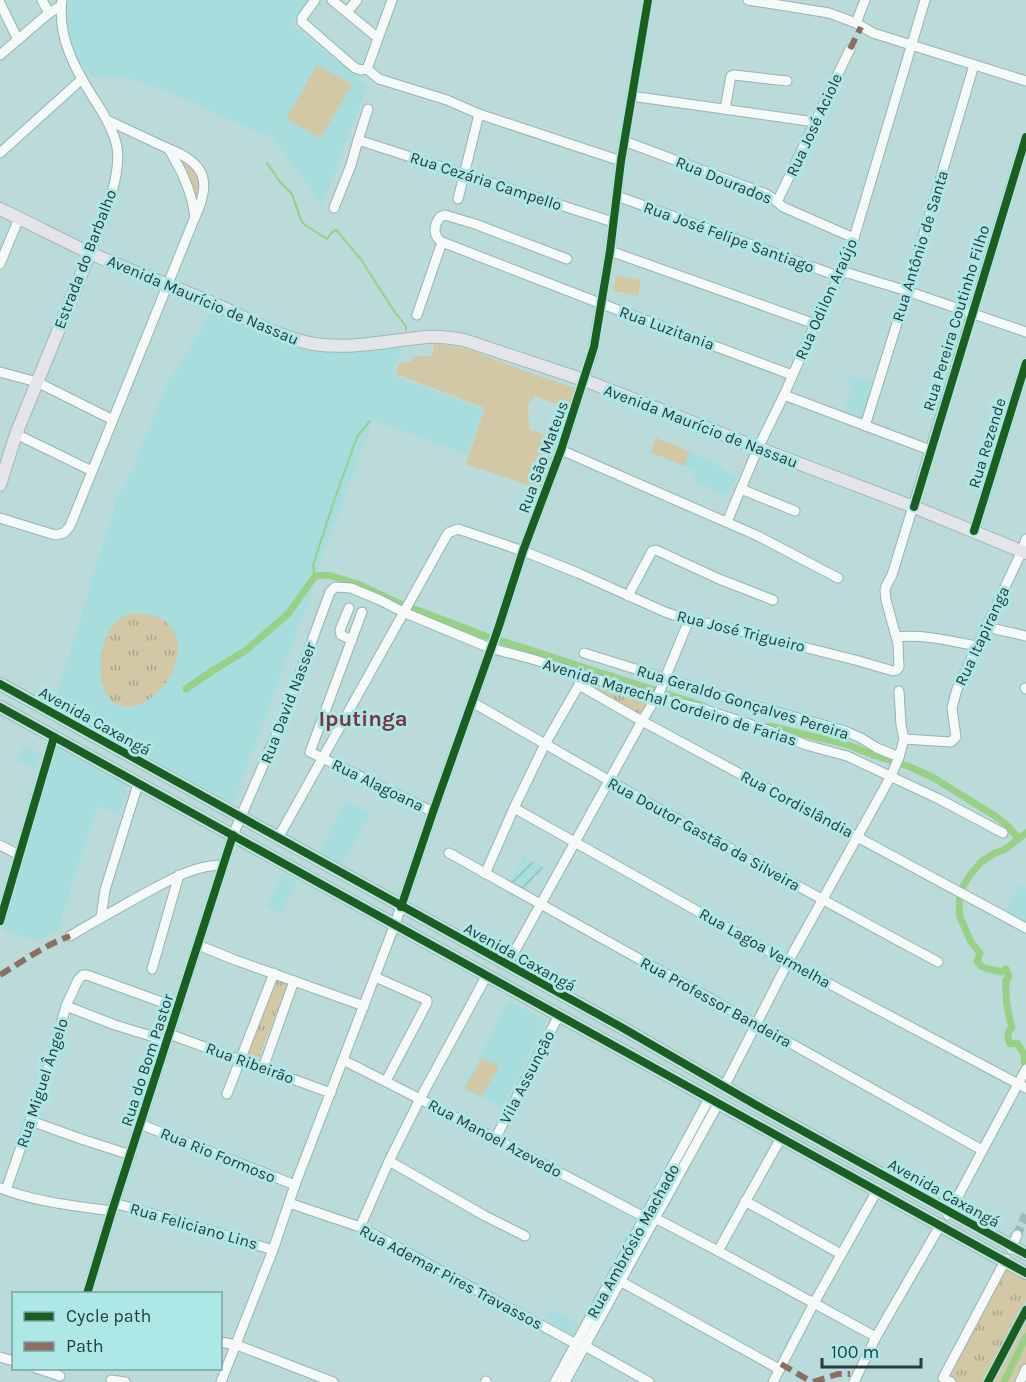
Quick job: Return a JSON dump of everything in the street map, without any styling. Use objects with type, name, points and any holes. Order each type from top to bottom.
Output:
[{"type":"main road","name":"Avenida Maurício de Nassau","points":[[0,209],[90,253],[300,341],[338,346],[429,337],[464,340],[584,380],[914,507],[1024,552]]},
{"type":"main road","name":"Estrada do Barbalho","points":[[0,485],[16,434],[90,253]]},
{"type":"main road","name":"Avenida Caxangá","points":[[0,684],[621,1027],[948,1213],[1013,1244],[1026,1254]]},
{"type":"main road","name":"Avenida Caxangá","points":[[0,707],[780,1138],[1006,1260],[1026,1274]]},
{"type":"street","points":[[42,0],[49,13]]},
{"type":"street","points":[[315,0],[302,18],[302,22],[351,65],[362,70],[367,69],[379,79],[447,100],[479,114],[621,161]]},
{"type":"street","points":[[332,0],[378,38]]},
{"type":"street","points":[[347,12],[357,0]]},
{"type":"street","points":[[367,69],[392,0]]},
{"type":"street","name":"Rua São Mateus","points":[[222,1382],[395,924],[584,380],[588,350],[602,304],[624,141],[648,0]]},
{"type":"street","points":[[748,0],[829,13],[856,23],[873,33],[1026,81]]},
{"type":"street","points":[[856,23],[865,0]]},
{"type":"street","name":"Rua Odilon Araújo","points":[[727,522],[758,448],[841,273],[854,238],[925,0]]},
{"type":"street","points":[[0,3],[18,40]]},
{"type":"street","points":[[0,54],[62,3]]},
{"type":"street","name":"Estrada do Barbalho","points":[[62,3],[65,41],[74,66],[107,120],[117,146],[116,173],[90,253]]},
{"type":"street","name":"Rua José Aciole","points":[[777,202],[850,49]]},
{"type":"street","name":"Rua Antônio de Santa","points":[[865,426],[974,65]]},
{"type":"street","points":[[725,110],[731,76],[787,81]]},
{"type":"street","points":[[0,153],[82,79]]},
{"type":"street","points":[[631,96],[815,122]]},
{"type":"street","points":[[334,208],[351,165],[368,110]]},
{"type":"street","points":[[458,199],[479,114]]},
{"type":"street","points":[[0,518],[55,535],[64,533],[70,526],[199,209],[204,180],[196,164],[189,158],[107,120]]},
{"type":"street","name":"Rua Pereira Coutinho Filho","points":[[897,670],[899,667],[897,638],[886,600],[886,586],[892,575],[914,507],[1026,137]]},
{"type":"street","name":"Rua Cezária Campello","points":[[358,140],[614,222]]},
{"type":"street","name":"Rua Dourados","points":[[624,141],[766,194],[783,207],[854,238]]},
{"type":"street","points":[[169,149],[188,188],[195,217]]},
{"type":"street","name":"Rua José Felipe Santiago","points":[[617,196],[832,274],[848,273],[1026,332]]},
{"type":"street","points":[[417,315],[442,242],[434,230],[438,219],[445,215],[476,224],[567,259]]},
{"type":"street","points":[[0,264],[19,218]]},
{"type":"street","name":"Rua Luzitania","points":[[442,242],[792,375]]},
{"type":"street","points":[[610,251],[815,324]]},
{"type":"street","name":"Rua Rezende","points":[[974,531],[1026,363]]},
{"type":"street","points":[[0,372],[37,382],[113,420]]},
{"type":"street","points":[[784,395],[930,450]]},
{"type":"street","points":[[16,434],[92,471]]},
{"type":"street","points":[[561,450],[758,536],[838,578]]},
{"type":"street","points":[[741,489],[795,511]]},
{"type":"street","name":"Rua José Trigueiro","points":[[404,611],[414,588],[448,532],[458,529],[523,551],[665,612],[689,620],[893,671],[897,670]]},
{"type":"street","name":"Rua Itapiranga","points":[[904,739],[951,742],[956,737],[952,708],[957,689],[976,646],[1024,552],[1026,539]]},
{"type":"street","points":[[628,596],[652,551],[656,550],[718,579],[773,600]]},
{"type":"street","name":"Avenida Marechal Cordeiro de Farias","points":[[332,589],[339,586],[351,588],[404,611],[492,644],[578,673],[706,710],[806,745],[847,756],[892,774],[1004,833]]},
{"type":"street","name":"Rua David Nasser","points":[[241,817],[283,719],[332,589]]},
{"type":"street","points":[[349,608],[340,630],[341,635],[352,639]]},
{"type":"street","points":[[278,838],[404,611]]},
{"type":"street","points":[[323,758],[310,752],[362,612]]},
{"type":"street","points":[[507,965],[658,695],[689,620]]},
{"type":"street","points":[[986,627],[1026,636]]},
{"type":"street","points":[[897,638],[928,637],[976,646]]},
{"type":"street","name":"Rua Geraldo Gonçalves Pereira","points":[[584,653],[665,681],[845,731],[899,758]]},
{"type":"street","points":[[485,874],[545,744],[579,685],[578,673]]},
{"type":"street","name":"Rua Cordislândia","points":[[579,685],[1026,928]]},
{"type":"street","points":[[724,1087],[788,962],[892,774],[904,739],[899,691]]},
{"type":"street","name":"Rua Doutor Gastão da Silveira","points":[[472,702],[822,900],[938,962]]},
{"type":"street","points":[[0,921],[54,737]]},
{"type":"street","name":"Rua Alagoana","points":[[323,758],[433,812]]},
{"type":"street","points":[[101,917],[105,890],[138,784]]},
{"type":"street","name":"Rua Lagoa Vermelha","points":[[514,808],[788,962],[1022,1086]]},
{"type":"street","name":"Rua do Bom Pastor","points":[[87,1292],[223,865],[241,817]]},
{"type":"street","points":[[0,845],[19,855]]},
{"type":"street","name":"Rua Professor Bandeira","points":[[449,853],[982,1150]]},
{"type":"street","points":[[70,936],[179,875],[202,867],[223,865]]},
{"type":"street","points":[[152,969],[179,875]]},
{"type":"street","points":[[198,945],[364,1006]]},
{"type":"street","points":[[227,1094],[274,973]]},
{"type":"street","name":"Rua Miguel Ângelo","points":[[3,1189],[31,1121],[66,1006],[80,977],[87,975],[178,1008]]},
{"type":"street","points":[[360,1227],[420,1099],[487,975]]},
{"type":"street","points":[[375,977],[427,1000],[386,1081]]},
{"type":"street","points":[[263,1068],[294,981]]},
{"type":"street","name":"Rua Ribeirão","points":[[66,1006],[116,1025],[242,1060],[331,1093]]},
{"type":"street","name":"Vila Assunção","points":[[495,1139],[559,1015]]},
{"type":"street","name":"Rua Manoel Azevedo","points":[[343,1060],[718,1251],[876,1338]]},
{"type":"street","points":[[948,1213],[982,1150],[1022,1086],[1025,1071]]},
{"type":"street","name":"Rua Ambrósio Machado","points":[[565,1382],[580,1345],[714,1101]]},
{"type":"street","points":[[31,1121],[131,1155]]},
{"type":"street","name":"Rua Rio Formoso","points":[[140,1124],[295,1185]]},
{"type":"street","points":[[718,1251],[780,1138]]},
{"type":"street","points":[[389,1161],[485,1216],[525,1236]]},
{"type":"street","name":"Rua Feliciano Lins","points":[[3,1189],[65,1204],[113,1207],[208,1230],[273,1250]]},
{"type":"street","points":[[773,1382],[877,1190]]},
{"type":"street","points":[[745,1201],[841,1254]]},
{"type":"street","name":"Rua Ademar Pires Travassos","points":[[289,1203],[360,1227],[649,1382]]},
{"type":"street","name":"Rua Ambrósio Machado","points":[[555,1382],[620,1281],[651,1218]]},
{"type":"street","points":[[854,1377],[941,1225]]},
{"type":"street","points":[[947,1380],[1006,1260]]},
{"type":"street","points":[[620,1281],[779,1369]]},
{"type":"street","points":[[988,1382],[1026,1310]]},
{"type":"street","points":[[222,1342],[237,1345],[333,1382]]},
{"type":"street","points":[[1020,1382],[1026,1369]]},
{"type":"street","points":[[42,1370],[60,1376]]},
{"type":"street","points":[[111,1380],[125,1382]]},
{"type":"shaded area","points":[[68,0],[310,0],[291,24],[368,86],[322,206],[273,138],[136,80],[116,76],[93,76],[85,72],[70,41],[67,19]]},
{"type":"shaded area","points":[[211,309],[275,337],[322,351],[371,350],[403,345],[392,375],[484,409],[468,455],[373,420],[234,802],[229,802],[150,759],[67,710],[62,711],[54,704],[117,499],[132,471],[168,381],[201,330]]},
{"type":"shaded area","points":[[848,374],[873,382],[862,418],[843,412],[853,385],[846,382]]},
{"type":"shaded area","points":[[656,438],[717,464],[737,477],[727,496],[692,481],[696,472],[650,452]]},
{"type":"shaded area","points":[[24,745],[40,753],[36,767],[15,760]]},
{"type":"shaded area","points":[[54,745],[126,784],[127,790],[120,814],[98,806],[57,931],[38,941],[3,931]]},
{"type":"shaded area","points":[[347,801],[371,814],[341,866],[318,853]]},
{"type":"shaded area","points":[[523,857],[543,867],[539,876],[536,874],[526,891],[510,882]]},
{"type":"shaded area","points":[[283,874],[297,880],[281,913],[267,906]]},
{"type":"shaded area","points":[[1019,885],[1026,889],[1026,922],[1005,911]]},
{"type":"shaded area","points":[[508,1001],[547,1020],[502,1107],[463,1089]]},
{"type":"shaded area","points":[[551,1308],[579,1324],[573,1336],[545,1319]]},
{"type":"green space","points":[[317,65],[352,84],[321,138],[286,119]]},
{"type":"green space","points":[[174,153],[200,174],[199,198],[195,207]]},
{"type":"green space","points":[[616,276],[641,280],[638,296],[613,291]]},
{"type":"green space","points":[[434,343],[467,349],[575,388],[569,409],[535,396],[528,405],[529,429],[558,441],[541,489],[466,464],[485,408],[396,374],[399,363],[411,362],[413,357],[433,355]]},
{"type":"green space","points":[[656,438],[690,452],[684,466],[651,452]]},
{"type":"green space","points":[[139,613],[150,614],[167,623],[174,632],[178,648],[175,664],[168,680],[143,703],[129,707],[116,704],[106,693],[100,665],[107,634],[112,626],[123,617]]},
{"type":"green space","points":[[592,682],[645,698],[648,703],[643,712],[637,713],[591,686]]},
{"type":"green space","points":[[275,979],[287,983],[287,986],[259,1057],[254,1059],[245,1054]]},
{"type":"green space","points":[[482,1058],[499,1066],[482,1097],[465,1088]]},
{"type":"green space","points":[[1007,1269],[1026,1280],[1026,1300],[985,1382],[952,1382],[948,1379],[949,1371]]},
{"type":"green space","points":[[1026,1314],[1026,1365],[1018,1382],[989,1382]]},
{"type":"waterway","points":[[267,163],[280,182],[292,194],[305,225],[327,239],[336,230],[360,258],[406,326],[406,330]]},
{"type":"waterway","points":[[315,576],[313,565],[333,504],[357,437],[370,421]]},
{"type":"waterway","points":[[186,689],[245,651],[288,614],[315,576],[328,575],[358,584],[396,602],[483,635],[704,706]]},
{"type":"waterway","points":[[769,726],[846,744],[908,766],[934,778],[995,816],[1018,838]]},
{"type":"waterway","points":[[1026,833],[1004,850],[981,862],[962,888],[959,903],[960,917],[971,942],[980,953],[977,961],[979,964],[984,968],[1001,972],[1006,969],[1009,977],[1006,980],[1006,998],[1012,1027],[1008,1033],[1008,1040],[1010,1044],[1017,1043],[1024,1054],[1026,1065]]},
{"type":"waterway","points":[[1004,1382],[1026,1337]]},
{"type":"tunnel","points":[[1017,1235],[1026,1214]]},
{"type":"marked path","points":[[850,49],[861,27]]},
{"type":"marked path","points":[[0,975],[70,936]]},
{"type":"marked path","points":[[781,1364],[812,1382]]},
{"type":"marked path","points":[[813,1382],[838,1374],[850,1374]]},
{"type":"cycle path","points":[[401,907],[523,551],[561,450],[594,347],[610,251],[621,161],[648,0]]},
{"type":"cycle path","points":[[914,507],[1026,137]]},
{"type":"cycle path","points":[[974,531],[1026,363]]},
{"type":"cycle path","points":[[0,684],[1026,1254]]},
{"type":"cycle path","points":[[0,707],[1026,1273]]},
{"type":"cycle path","points":[[0,921],[54,737]]},
{"type":"cycle path","points":[[88,1292],[233,835]]},
{"type":"cycle path","points":[[988,1382],[1026,1310]]},
{"type":"district","name":"Iputinga","points":[[363,719]]}]
